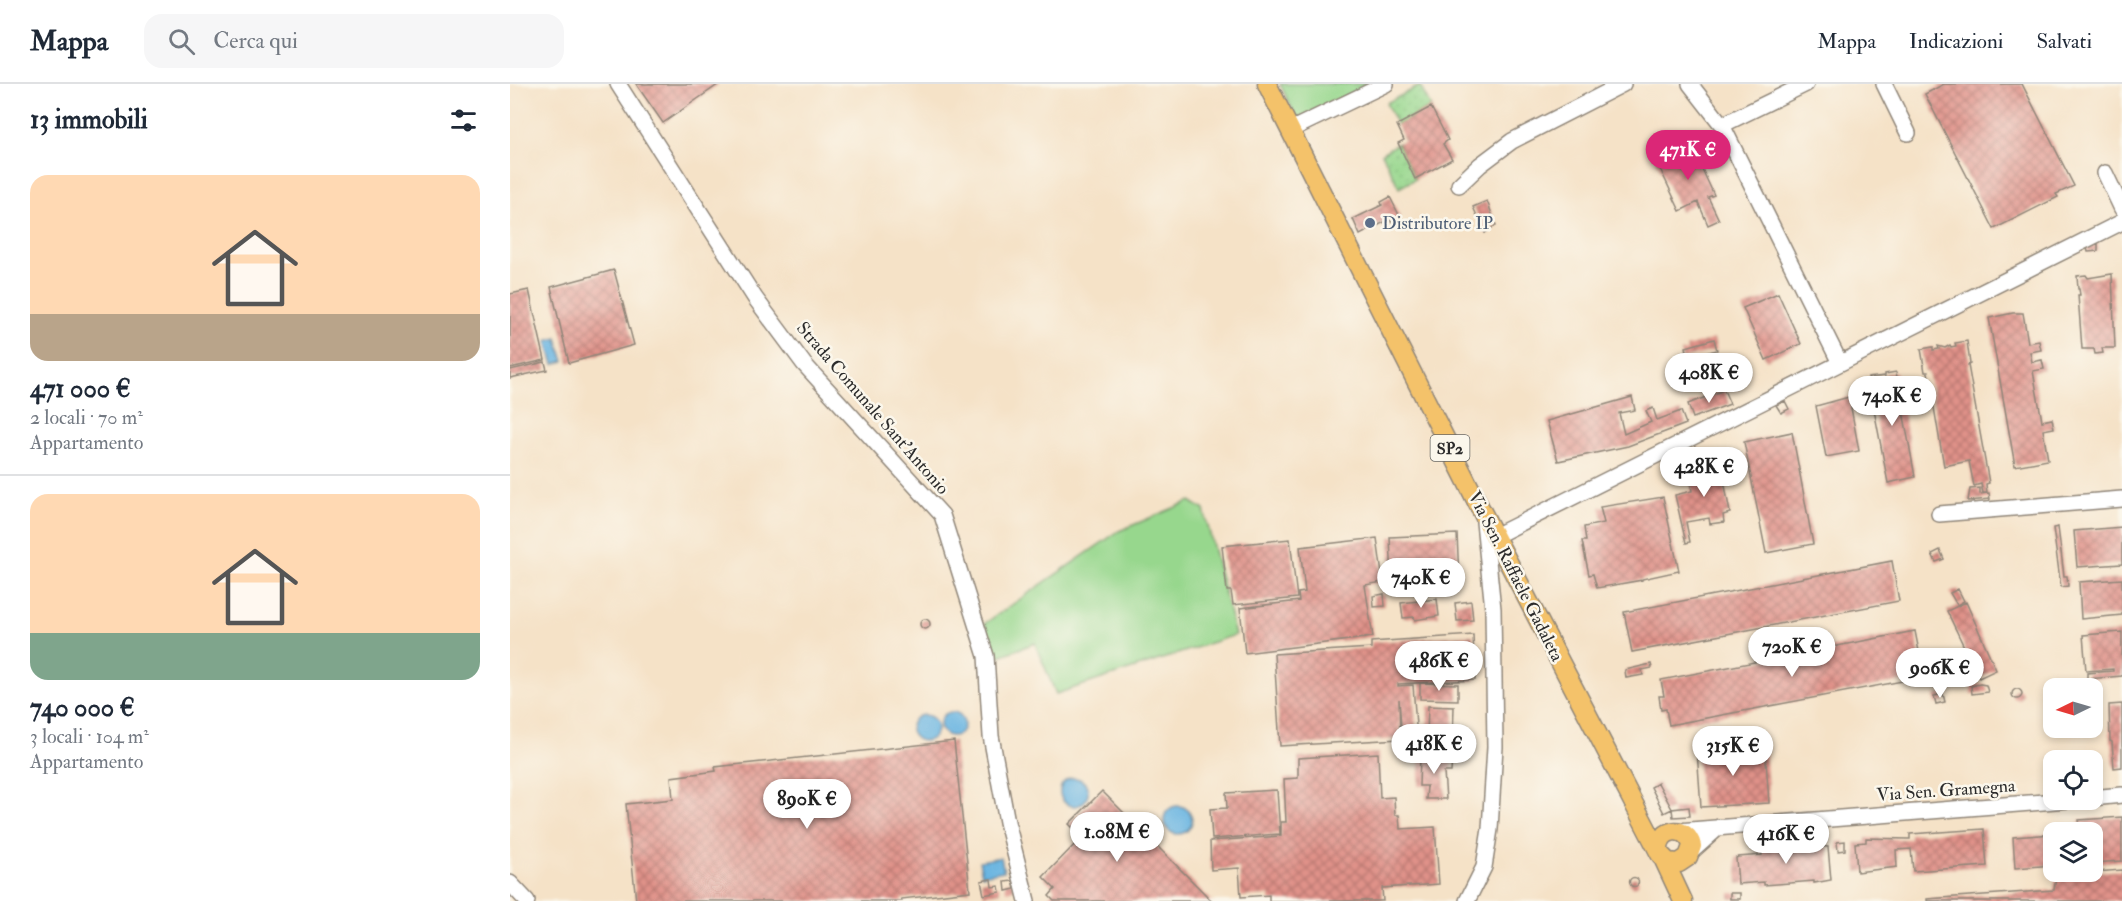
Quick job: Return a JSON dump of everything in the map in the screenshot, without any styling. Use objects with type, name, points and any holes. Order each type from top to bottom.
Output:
[{"type":"main road","name":"Via Sen. Raffaele Gadaleta","points":[[1267,84],[1483,513],[1661,854],[1682,899]]},
{"type":"main road","name":"Via Sen. Raffaele Gadaleta","points":[[1637,810],[1673,831],[1687,836],[1690,841],[1682,899]]},
{"type":"main road","points":[[1673,831],[1661,839],[1661,854],[1673,863],[1687,856]]},
{"type":"street","name":"Strada Comunale Sant'Antonio","points":[[618,84],[755,298],[804,364],[942,515],[986,656],[991,736],[1007,822],[1027,901]]},
{"type":"street","points":[[1290,130],[1386,84]]},
{"type":"street","points":[[1459,185],[1480,165],[1512,141],[1623,84]]},
{"type":"street","points":[[1690,84],[1722,125],[1840,363]]},
{"type":"street","points":[[1722,125],[1806,84]]},
{"type":"street","points":[[1884,84],[1908,133]]},
{"type":"street","points":[[2105,173],[2122,208]]},
{"type":"street","points":[[1495,536],[2122,222]]},
{"type":"street","points":[[1939,514],[2122,499]]},
{"type":"street","points":[[1467,901],[1484,867],[1490,829],[1495,747],[1493,609],[1483,513]]},
{"type":"street","points":[[2103,797],[2122,795]]},
{"type":"street","name":"Via Sen. Gramegna","points":[[1673,831],[2043,802]]},
{"type":"street","points":[[1687,856],[1719,827]]},
{"type":"street","points":[[510,883],[527,901]]},
{"type":"green space","points":[[1280,84],[1373,84],[1297,119]]},
{"type":"green space","points":[[1420,86],[1431,107],[1397,125],[1386,103]]},
{"type":"green space","points":[[1398,143],[1415,179],[1399,188],[1382,153]]},
{"type":"green space","points":[[1190,501],[1204,510],[1235,635],[1056,694],[1035,643],[994,658],[984,624],[1119,531]]},
{"type":"water","points":[[557,338],[564,361],[554,364],[547,341]]},
{"type":"water","points":[[952,712],[961,715],[964,724],[961,733],[952,736],[943,733],[940,724],[943,715]]},
{"type":"water","points":[[924,715],[933,719],[937,728],[933,737],[924,741],[915,737],[911,728],[915,719]]},
{"type":"water","points":[[1074,778],[1084,782],[1088,792],[1084,802],[1074,806],[1064,802],[1060,792],[1064,782]]},
{"type":"water","points":[[1178,806],[1188,810],[1192,820],[1188,830],[1178,834],[1168,830],[1164,820],[1168,810]]},
{"type":"water","points":[[1001,857],[1004,871],[982,875],[979,861]]},
{"type":"building","points":[[636,84],[719,84],[663,123]]},
{"type":"building","points":[[1944,84],[2022,84],[2074,186],[2056,194],[2058,197],[1994,229],[1925,94]]},
{"type":"building","points":[[1431,107],[1448,140],[1443,144],[1452,159],[1415,179],[1398,143],[1404,140],[1397,125]]},
{"type":"building","points":[[1690,143],[1714,195],[1708,197],[1719,220],[1708,225],[1698,202],[1680,211],[1656,160]]},
{"type":"building","points":[[1390,197],[1400,217],[1391,222],[1390,219],[1360,235],[1353,219],[1382,205],[1381,202]]},
{"type":"building","points":[[1487,201],[1496,225],[1485,233],[1473,207]]},
{"type":"building","points":[[2098,243],[2098,251],[2088,252],[2087,248]]},
{"type":"building","points":[[614,270],[634,345],[569,363],[551,287]]},
{"type":"building","points":[[2112,274],[2115,348],[2102,348],[2103,353],[2095,354],[2094,349],[2082,349],[2077,276],[2086,275],[2088,278]]},
{"type":"building","points":[[529,290],[545,360],[510,368],[510,294]]},
{"type":"building","points":[[1778,293],[1801,344],[1766,360],[1743,308]]},
{"type":"building","points":[[2023,313],[2028,343],[2039,341],[2041,350],[2030,352],[2032,362],[2042,360],[2044,369],[2033,371],[2042,421],[2052,419],[2054,428],[2043,430],[2048,460],[2015,466],[1989,318]]},
{"type":"building","points":[[1714,339],[1717,350],[1682,359],[1681,352],[1687,351],[1686,347]]},
{"type":"building","points":[[1967,341],[1970,364],[1968,365],[1989,483],[1986,484],[1987,493],[1983,493],[1981,484],[1974,486],[1969,461],[1944,466],[1928,372],[1925,372],[1921,349],[1933,347],[1933,350],[1939,349],[1938,346],[1945,348],[1950,345],[1951,347],[1956,346],[1955,343]]},
{"type":"building","points":[[545,362],[547,370],[510,378],[510,370]]},
{"type":"building","points":[[1896,372],[1915,477],[1888,483],[1868,378]]},
{"type":"building","points":[[1724,390],[1730,404],[1693,418],[1688,404]]},
{"type":"building","points":[[1632,397],[1635,410],[1619,413],[1624,434],[1651,422],[1646,411],[1653,408],[1657,420],[1681,411],[1686,424],[1628,446],[1558,461],[1547,421]]},
{"type":"building","points":[[1849,397],[1859,451],[1826,457],[1816,406]]},
{"type":"building","points":[[1785,401],[1789,409],[1781,413],[1776,405]]},
{"type":"building","points":[[1792,432],[1813,544],[1766,553],[1744,442]]},
{"type":"building","points":[[1721,464],[1730,513],[1723,515],[1724,522],[1710,524],[1709,518],[1686,522],[1690,542],[1686,543],[1675,495],[1692,491],[1688,471]]},
{"type":"building","points":[[1980,488],[1980,494],[1989,493],[1990,499],[1968,501],[1970,489]]},
{"type":"building","points":[[1663,497],[1679,571],[1597,588],[1593,574],[1589,575],[1582,541],[1586,541],[1584,527],[1604,523],[1600,507]]},
{"type":"building","points":[[2058,527],[2064,576],[2067,576],[2068,586],[2061,587],[2053,528]]},
{"type":"building","points":[[2122,527],[2122,564],[2077,567],[2074,531]]},
{"type":"building","points":[[1457,534],[1459,578],[1392,581],[1390,537]]},
{"type":"building","points":[[1377,538],[1383,582],[1365,585],[1373,637],[1245,653],[1240,608],[1299,601],[1298,593],[1305,592],[1300,547]]},
{"type":"building","points":[[1290,539],[1297,598],[1233,605],[1231,591],[1227,591],[1222,546]]},
{"type":"building","points":[[1940,550],[1944,559],[1936,562],[1932,554]]},
{"type":"building","points":[[1892,561],[1899,601],[1632,652],[1624,612]]},
{"type":"building","points":[[2122,579],[2122,615],[2081,619],[2079,582]]},
{"type":"building","points":[[1958,589],[1964,601],[1957,605],[1950,593]]},
{"type":"building","points":[[1384,594],[1385,606],[1374,607],[1373,596]]},
{"type":"building","points":[[1437,599],[1439,616],[1415,620],[1414,617],[1403,618],[1401,603]]},
{"type":"building","points":[[1471,601],[1473,620],[1457,621],[1455,603]]},
{"type":"building","points":[[1966,602],[1996,670],[1979,678],[1947,611]]},
{"type":"building","points":[[925,619],[929,620],[929,628],[925,629],[921,628],[920,624],[921,620]]},
{"type":"building","points":[[1915,631],[1924,677],[1669,725],[1666,709],[1661,710],[1659,696],[1664,696],[1661,680]]},
{"type":"building","points":[[2122,632],[2122,676],[2087,678],[2087,673],[2113,671],[2113,669],[2086,671],[2083,635]]},
{"type":"building","points":[[1473,635],[1475,680],[1398,684],[1398,686],[1413,685],[1417,739],[1402,740],[1399,699],[1400,739],[1280,746],[1274,654],[1371,648],[1371,642]]},
{"type":"building","points":[[1651,664],[1652,668],[1642,670],[1643,675],[1626,678],[1625,670]]},
{"type":"building","points":[[1420,683],[1458,684],[1458,700],[1420,699]]},
{"type":"building","points":[[1986,685],[1988,692],[1972,694],[1971,686]]},
{"type":"building","points":[[2017,689],[2021,690],[2021,698],[2017,699],[2013,698],[2012,694],[2013,690]]},
{"type":"building","points":[[1943,694],[1945,702],[1936,704],[1934,696]]},
{"type":"building","points":[[2122,704],[2122,767],[2114,768],[2112,742],[2110,741],[2109,705]]},
{"type":"building","points":[[1428,706],[1454,707],[1453,737],[1427,736]]},
{"type":"building","points":[[954,741],[970,891],[901,899],[902,901],[636,901],[626,804],[673,799],[671,777],[716,771],[715,767]]},
{"type":"building","points":[[1765,746],[1769,803],[1701,807],[1697,751]]},
{"type":"building","points":[[1378,753],[1380,798],[1394,797],[1395,815],[1399,815],[1400,829],[1435,827],[1439,884],[1382,888],[1383,901],[1269,901],[1269,895],[1241,897],[1239,868],[1211,870],[1210,841],[1281,836],[1281,822],[1286,822],[1284,779],[1298,778],[1298,758]]},
{"type":"building","points":[[1420,756],[1452,757],[1451,772],[1444,772],[1446,799],[1426,799],[1427,786],[1419,786]]},
{"type":"building","points":[[1658,783],[1672,809],[1664,813],[1651,787]]},
{"type":"building","points":[[1277,790],[1280,834],[1212,839],[1210,809],[1227,808],[1226,793]]},
{"type":"building","points":[[1102,791],[1212,901],[1054,901],[1049,896],[1055,889],[1043,877],[1082,837],[1069,824]]},
{"type":"building","points":[[1689,807],[1690,816],[1673,817],[1672,809]]},
{"type":"building","points":[[2122,817],[2122,861],[2103,862],[2103,822],[2079,822],[2079,820]]},
{"type":"building","points":[[1984,829],[1987,866],[1913,871],[1911,849],[1896,850],[1897,867],[1857,872],[1855,843],[1866,842],[1866,838],[1910,839],[1910,834]]},
{"type":"building","points":[[2043,835],[2043,866],[2015,868],[2013,837]]},
{"type":"building","points":[[1845,841],[1845,850],[1838,851],[1837,842]]},
{"type":"building","points":[[1816,842],[1816,846],[1828,847],[1831,880],[1814,883],[1814,881],[1764,885],[1764,882],[1738,884],[1736,858],[1762,855],[1761,845]]},
{"type":"building","points":[[2122,870],[2122,901],[1927,901],[1927,899],[2054,890],[2055,882],[2103,882],[2103,871]]},
{"type":"building","points":[[1634,877],[1639,882],[1634,887],[1629,882]]},
{"type":"building","points":[[991,879],[992,887],[999,886],[1000,892],[984,895],[981,881]]},
{"type":"building","points":[[1013,881],[1015,889],[1006,891],[1005,882]]},
{"type":"building","points":[[1730,893],[1740,893],[1740,899],[1730,899]]},
{"type":"place","name":"Distributore IP","points":[[1370,223]]}]
